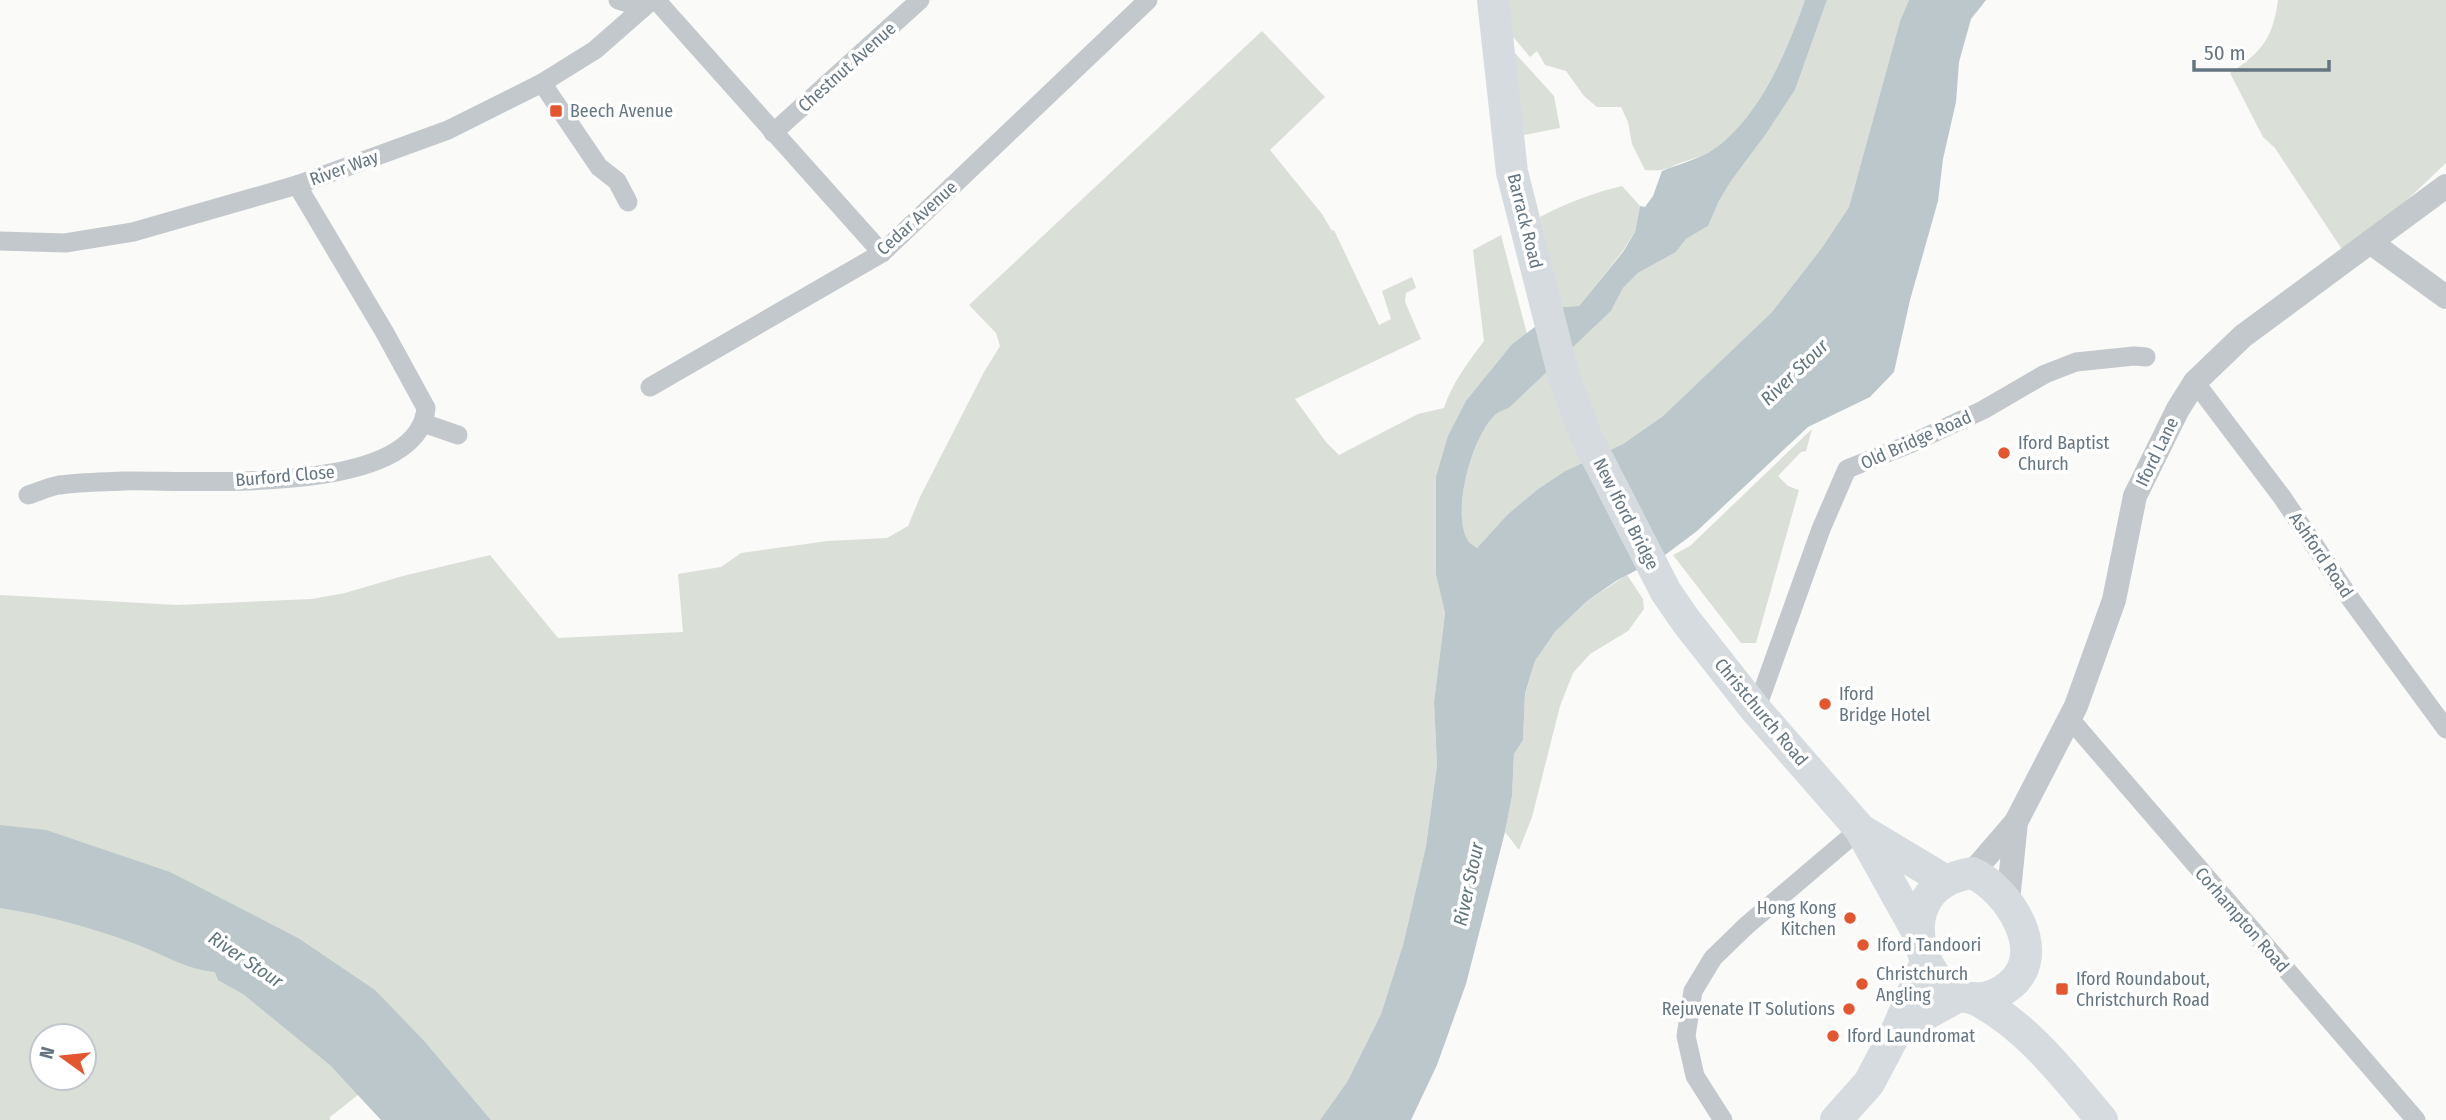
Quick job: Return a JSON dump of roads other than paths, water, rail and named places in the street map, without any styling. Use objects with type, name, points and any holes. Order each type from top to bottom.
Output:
[{"type":"main road","name":"Barrack Road","points":[[1493,0],[1512,172],[1564,376],[1586,436]]},
{"type":"main road","name":"New Iford Bridge","points":[[1586,436],[1666,592]]},
{"type":"main road","name":"Christchurch Road","points":[[1666,592],[1756,710],[1860,829],[1923,948]]},
{"type":"main road","name":"Christchurch Road","points":[[1860,829],[1959,877]]},
{"type":"main road","points":[[1897,1030],[1966,997],[1995,997],[2012,983],[2023,966],[2025,950],[2018,917],[2008,901],[1985,879],[1959,877],[1930,896],[1919,915],[1923,948],[1939,981],[1966,997],[1997,1010],[2023,1032],[2102,1120]]},
{"type":"main road","points":[[1836,1120],[1869,1083],[1897,1030],[1923,948]]},
{"type":"main road","points":[[2012,983],[2023,1032]]},
{"type":"street","points":[[618,0],[650,3],[774,133],[882,253]]},
{"type":"street","name":"Chestnut Avenue","points":[[774,133],[920,0]]},
{"type":"street","name":"Cedar Avenue","points":[[650,387],[882,253],[1148,0]]},
{"type":"street","name":"River Way","points":[[0,241],[65,243],[133,232],[297,186],[448,130],[542,83],[595,50],[650,3]]},
{"type":"street","points":[[542,83],[599,167],[617,181],[628,202]]},
{"type":"street","points":[[297,186],[386,333],[426,408],[423,423],[458,435]]},
{"type":"street","name":"Iford Lane","points":[[1959,877],[2016,822],[2070,719],[2114,600],[2135,496],[2194,382],[2243,336],[2446,186]]},
{"type":"street","points":[[2370,242],[2446,298]]},
{"type":"street","name":"Old Bridge Road","points":[[1756,710],[1821,528],[1847,469],[1910,444],[1983,410],[2045,374],[2076,362],[2146,357]]},
{"type":"street","name":"Ashford Road","points":[[2194,382],[2282,497],[2352,601],[2446,729]]},
{"type":"street","name":"Burford Close","points":[[28,495],[59,485],[122,481],[240,481],[327,474],[376,463],[411,441],[423,423]]},
{"type":"street","name":"Corhampton Road","points":[[2070,719],[2416,1120]]},
{"type":"street","name":"Iford Lane","points":[[2008,901],[2016,822]]},
{"type":"street","points":[[1722,1118],[1695,1076],[1686,1037],[1693,991],[1721,950],[1860,829]]},
{"type":"water","name":"River Stour","points":[[1805,0],[1827,0],[1795,90],[1731,181],[1708,226],[1686,239],[1676,252],[1638,273],[1623,288],[1611,311],[1510,407],[1497,414],[1487,425],[1472,456],[1463,491],[1462,509],[1466,537],[1477,548],[1508,514],[1538,489],[1565,471],[1623,444],[1663,416],[1772,312],[1821,249],[1849,207],[1900,21],[1909,0],[1986,0],[1971,19],[1959,62],[1956,102],[1943,159],[1938,201],[1910,300],[1894,372],[1870,397],[1808,427],[1697,531],[1665,555],[1616,581],[1587,601],[1555,632],[1535,661],[1525,694],[1523,740],[1514,754],[1512,796],[1505,832],[1466,984],[1437,1065],[1411,1120],[1320,1120],[1347,1082],[1381,1014],[1403,945],[1426,846],[1437,765],[1434,702],[1445,613],[1436,575],[1436,477],[1448,436],[1466,401],[1512,344],[1562,307],[1579,306],[1623,252],[1635,232],[1640,206],[1645,207],[1653,196],[1662,171],[1715,149],[1736,130],[1772,78]]},
{"type":"water","name":"River Stour","points":[[0,825],[46,830],[170,872],[298,938],[375,990],[426,1043],[491,1120],[381,1120],[330,1065],[243,994],[218,980],[215,972],[185,965],[138,945],[87,928],[0,908]]},
{"type":"place","name":"Beech Avenue","points":[[556,111]]},
{"type":"place","name":"Iford Baptist Church","points":[[2004,453]]},
{"type":"place","name":"Iford Bridge Hotel","points":[[1825,704]]},
{"type":"place","name":"Hong Kong Kitchen","points":[[1850,918]]},
{"type":"place","name":"Iford Tandoori","points":[[1863,945]]},
{"type":"place","name":"Christchurch Angling","points":[[1862,984]]},
{"type":"place","name":"Iford Roundabout, Christchurch Road","points":[[2062,989]]},
{"type":"place","name":"Rejuvenate IT Solutions","points":[[1849,1009]]},
{"type":"place","name":"Iford Laundromat","points":[[1833,1036]]}]
